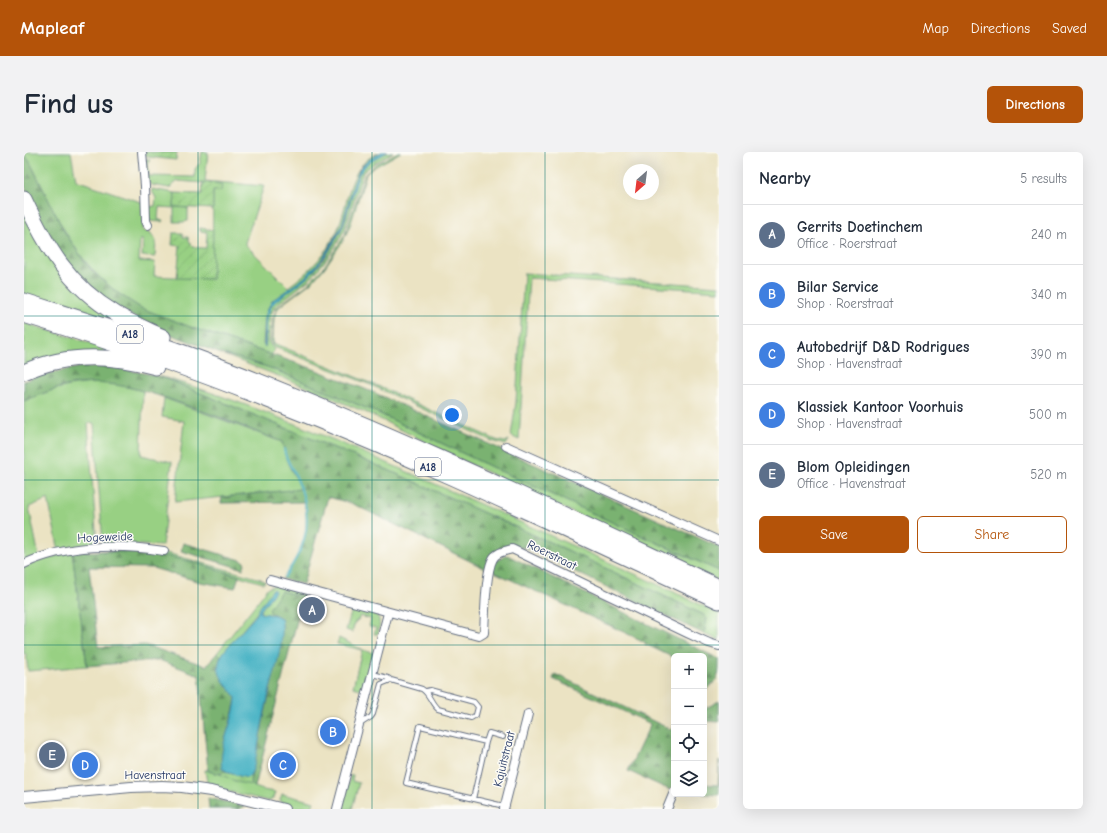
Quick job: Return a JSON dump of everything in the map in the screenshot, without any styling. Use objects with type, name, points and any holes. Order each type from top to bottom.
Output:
[{"type":"highway","name":"A18","points":[[24,199],[38,228],[58,261],[74,280],[92,297],[117,315],[234,371]]},
{"type":"highway","name":"A18","points":[[24,301],[187,354],[234,371],[447,460],[719,586]]},
{"type":"highway","name":"A18","points":[[24,315],[106,340],[265,398],[392,451],[719,601]]},
{"type":"highway","name":"A18","points":[[24,372],[51,362],[103,357],[144,364],[265,398]]},
{"type":"street","points":[[142,152],[146,221],[148,225]]},
{"type":"street","points":[[506,446],[719,540]]},
{"type":"street","name":"Hogeweide","points":[[24,564],[48,556],[94,547],[134,547],[164,551]]},
{"type":"street","name":"Roerstraat","points":[[270,580],[388,613],[479,636],[484,633],[489,568],[494,557],[499,552],[512,549],[709,643],[719,646]]},
{"type":"street","points":[[337,809],[388,613]]},
{"type":"street","name":"Kajuitstraat","points":[[504,807],[528,714]]},
{"type":"street","name":"Havenstraat","points":[[24,797],[131,787],[168,786],[211,791],[284,809]]},
{"type":"street","points":[[667,809],[672,797]]},
{"type":"lane","points":[[372,673],[418,687],[426,691],[430,690],[474,702],[478,707],[476,715],[471,718],[438,709],[435,707],[426,691]]},
{"type":"lane","points":[[359,724],[371,717],[373,714],[381,684],[391,680]]},
{"type":"lane","points":[[486,742],[420,726],[406,783],[473,798],[504,807]]},
{"type":"lane","points":[[473,798],[489,733],[503,737]]},
{"type":"green space","points":[[24,152],[71,152],[76,180],[144,203],[143,231],[150,232],[156,241],[155,257],[142,256],[143,240],[140,240],[139,261],[155,262],[154,276],[212,279],[213,190],[203,183],[178,181],[169,188],[152,185],[147,182],[144,160],[150,160],[148,163],[149,176],[195,177],[195,169],[200,163],[202,152],[208,152],[205,181],[264,186],[245,243],[288,287],[301,277],[318,260],[328,247],[338,228],[353,180],[358,170],[364,162],[372,156],[382,152],[360,168],[342,225],[321,260],[304,278],[273,300],[265,317],[263,344],[265,347],[267,320],[269,310],[272,305],[282,295],[309,276],[330,251],[344,223],[356,182],[363,167],[382,154],[393,152],[363,172],[345,229],[325,261],[310,279],[275,306],[270,317],[269,343],[274,349],[272,355],[155,315],[116,292],[87,263],[75,247],[53,210],[34,169]]},
{"type":"green space","points":[[143,152],[177,152],[176,160],[148,157],[145,156]]},
{"type":"green space","points":[[398,152],[401,152],[373,168],[366,174],[351,223],[343,241],[325,267],[313,281],[280,306],[276,311],[274,318],[273,343],[380,387],[496,440],[505,442],[509,440],[506,445],[492,441],[371,385],[274,347],[271,343],[273,319],[277,307],[308,284],[324,267],[345,235],[365,174],[376,164]]},
{"type":"green space","points":[[24,154],[30,162],[64,231],[84,261],[95,274],[118,293],[141,308],[196,329],[311,368],[375,393],[719,547],[719,571],[498,470],[380,414],[270,368],[224,355],[149,326],[107,301],[72,269],[47,232],[24,185]]},
{"type":"green space","points":[[203,183],[222,184],[221,191],[213,191],[213,209],[174,207],[175,193],[202,194]]},
{"type":"green space","points":[[152,189],[175,193],[174,207],[188,208],[188,221],[174,222],[174,208],[159,207],[158,220],[163,220],[162,222],[149,221],[148,207],[155,206],[156,198]]},
{"type":"green space","points":[[24,206],[133,327],[24,296]]},
{"type":"green space","points":[[200,228],[213,230],[212,279],[177,278],[180,246],[172,245],[173,233],[183,233],[183,237],[188,237],[190,243],[194,247],[206,248],[207,232],[200,231]]},
{"type":"green space","points":[[524,273],[719,286],[719,291],[529,278],[519,440],[511,436],[516,402]]},
{"type":"green space","points":[[24,323],[114,350],[136,359],[24,369]]},
{"type":"green space","points":[[224,355],[270,368],[380,414],[498,470],[719,571],[719,581],[459,459],[372,415],[302,385]]},
{"type":"green space","points":[[81,367],[111,367],[159,376],[388,470],[565,549],[704,615],[707,619],[704,634],[526,548],[509,547],[486,569],[353,504],[328,497],[303,584],[282,579],[303,544],[306,524],[304,502],[221,503],[222,497],[300,489],[287,461],[282,442],[177,402],[122,386],[94,383],[72,385],[24,401],[24,381],[41,375]]},
{"type":"green space","points":[[159,376],[230,399],[333,440],[542,532],[719,613],[719,640],[704,634],[707,619],[704,615],[565,549],[388,470]]},
{"type":"green space","points":[[99,383],[120,385],[143,391],[141,455],[172,462],[162,546],[123,544],[103,545],[94,423],[88,423],[97,545],[59,551],[48,499],[29,507],[39,557],[24,561],[24,401],[61,388]]},
{"type":"green space","points":[[164,398],[282,442],[288,464],[301,489],[175,502],[184,421],[162,417]]},
{"type":"green space","points":[[183,543],[241,560],[245,564],[243,569],[181,551]]},
{"type":"green space","points":[[126,549],[159,551],[261,579],[265,582],[263,583],[190,561],[160,555],[131,552],[87,552]]},
{"type":"green space","points":[[72,551],[87,666],[28,671],[26,654],[24,654],[24,566]]},
{"type":"green space","points":[[72,551],[155,554],[191,562],[239,576],[235,588],[200,582],[153,568],[89,567],[98,647],[145,645],[206,666],[217,653],[221,656],[220,674],[236,697],[222,757],[225,771],[220,774],[208,771],[199,675],[159,660],[87,666]]},
{"type":"green space","points":[[507,555],[707,653],[671,653],[671,657],[645,644],[645,642],[492,571],[496,561]]},
{"type":"green space","points":[[275,585],[304,593],[303,597],[281,591],[270,612],[275,615],[260,613],[275,591],[221,656],[217,653],[266,589]]},
{"type":"green space","points":[[281,591],[303,597],[255,787],[251,785],[250,781],[279,650],[282,630],[279,617],[270,612],[269,609]]},
{"type":"green space","points":[[353,606],[370,611],[377,616],[379,621],[378,634],[374,634],[376,628],[369,626],[371,619],[360,616],[355,622],[352,632],[346,630]]},
{"type":"green space","points":[[339,638],[363,650],[373,653],[365,688],[361,689],[353,687],[362,650],[337,644]]},
{"type":"green space","points":[[707,653],[719,659],[719,670],[717,678],[707,689]]},
{"type":"green space","points":[[555,674],[671,730],[670,790],[628,771],[650,725],[649,723],[553,679]]},
{"type":"green space","points":[[719,701],[719,722],[707,721],[707,707]]},
{"type":"green space","points":[[719,760],[719,795],[707,794],[707,784],[718,785]]},
{"type":"green space","points":[[205,770],[220,774],[225,771],[249,777],[251,774],[251,784],[261,789],[275,792],[273,798],[268,801],[210,787],[207,782]]},
{"type":"green space","points":[[225,771],[249,777],[251,774],[251,785],[237,782],[220,774]]},
{"type":"green space","points":[[352,775],[352,781],[359,783],[352,809],[342,809],[350,776]]},
{"type":"green space","points":[[282,794],[314,802],[312,807],[309,808],[298,808],[284,805],[280,800]]},
{"type":"green space","points":[[208,798],[244,806],[240,809],[209,809]]},
{"type":"water","points":[[382,152],[387,152],[367,164],[359,174],[342,228],[328,252],[312,273],[272,305],[267,317],[265,347],[265,317],[269,306],[273,300],[304,278],[321,260],[342,225],[354,183],[360,168]]},
{"type":"water","points":[[273,589],[275,591],[260,613],[275,615],[281,618],[281,645],[254,764],[251,773],[247,778],[229,773],[222,768],[222,751],[233,715],[236,698],[220,676],[219,664],[225,650],[257,614],[258,610]]},
{"type":"waterway","points":[[284,449],[286,458],[302,493],[306,506],[307,518],[306,530],[299,554],[284,577]]},
{"type":"place","name":"Gerrits Doetinchem","points":[[312,610]]},
{"type":"place","name":"Bilar Service","points":[[333,732]]},
{"type":"place","name":"Blom Opleidingen","points":[[52,755]]},
{"type":"place","name":"Klassiek Kantoor Voorhuis","points":[[85,765]]},
{"type":"place","name":"Autobedrijf D&D Rodrigues","points":[[283,765]]}]
